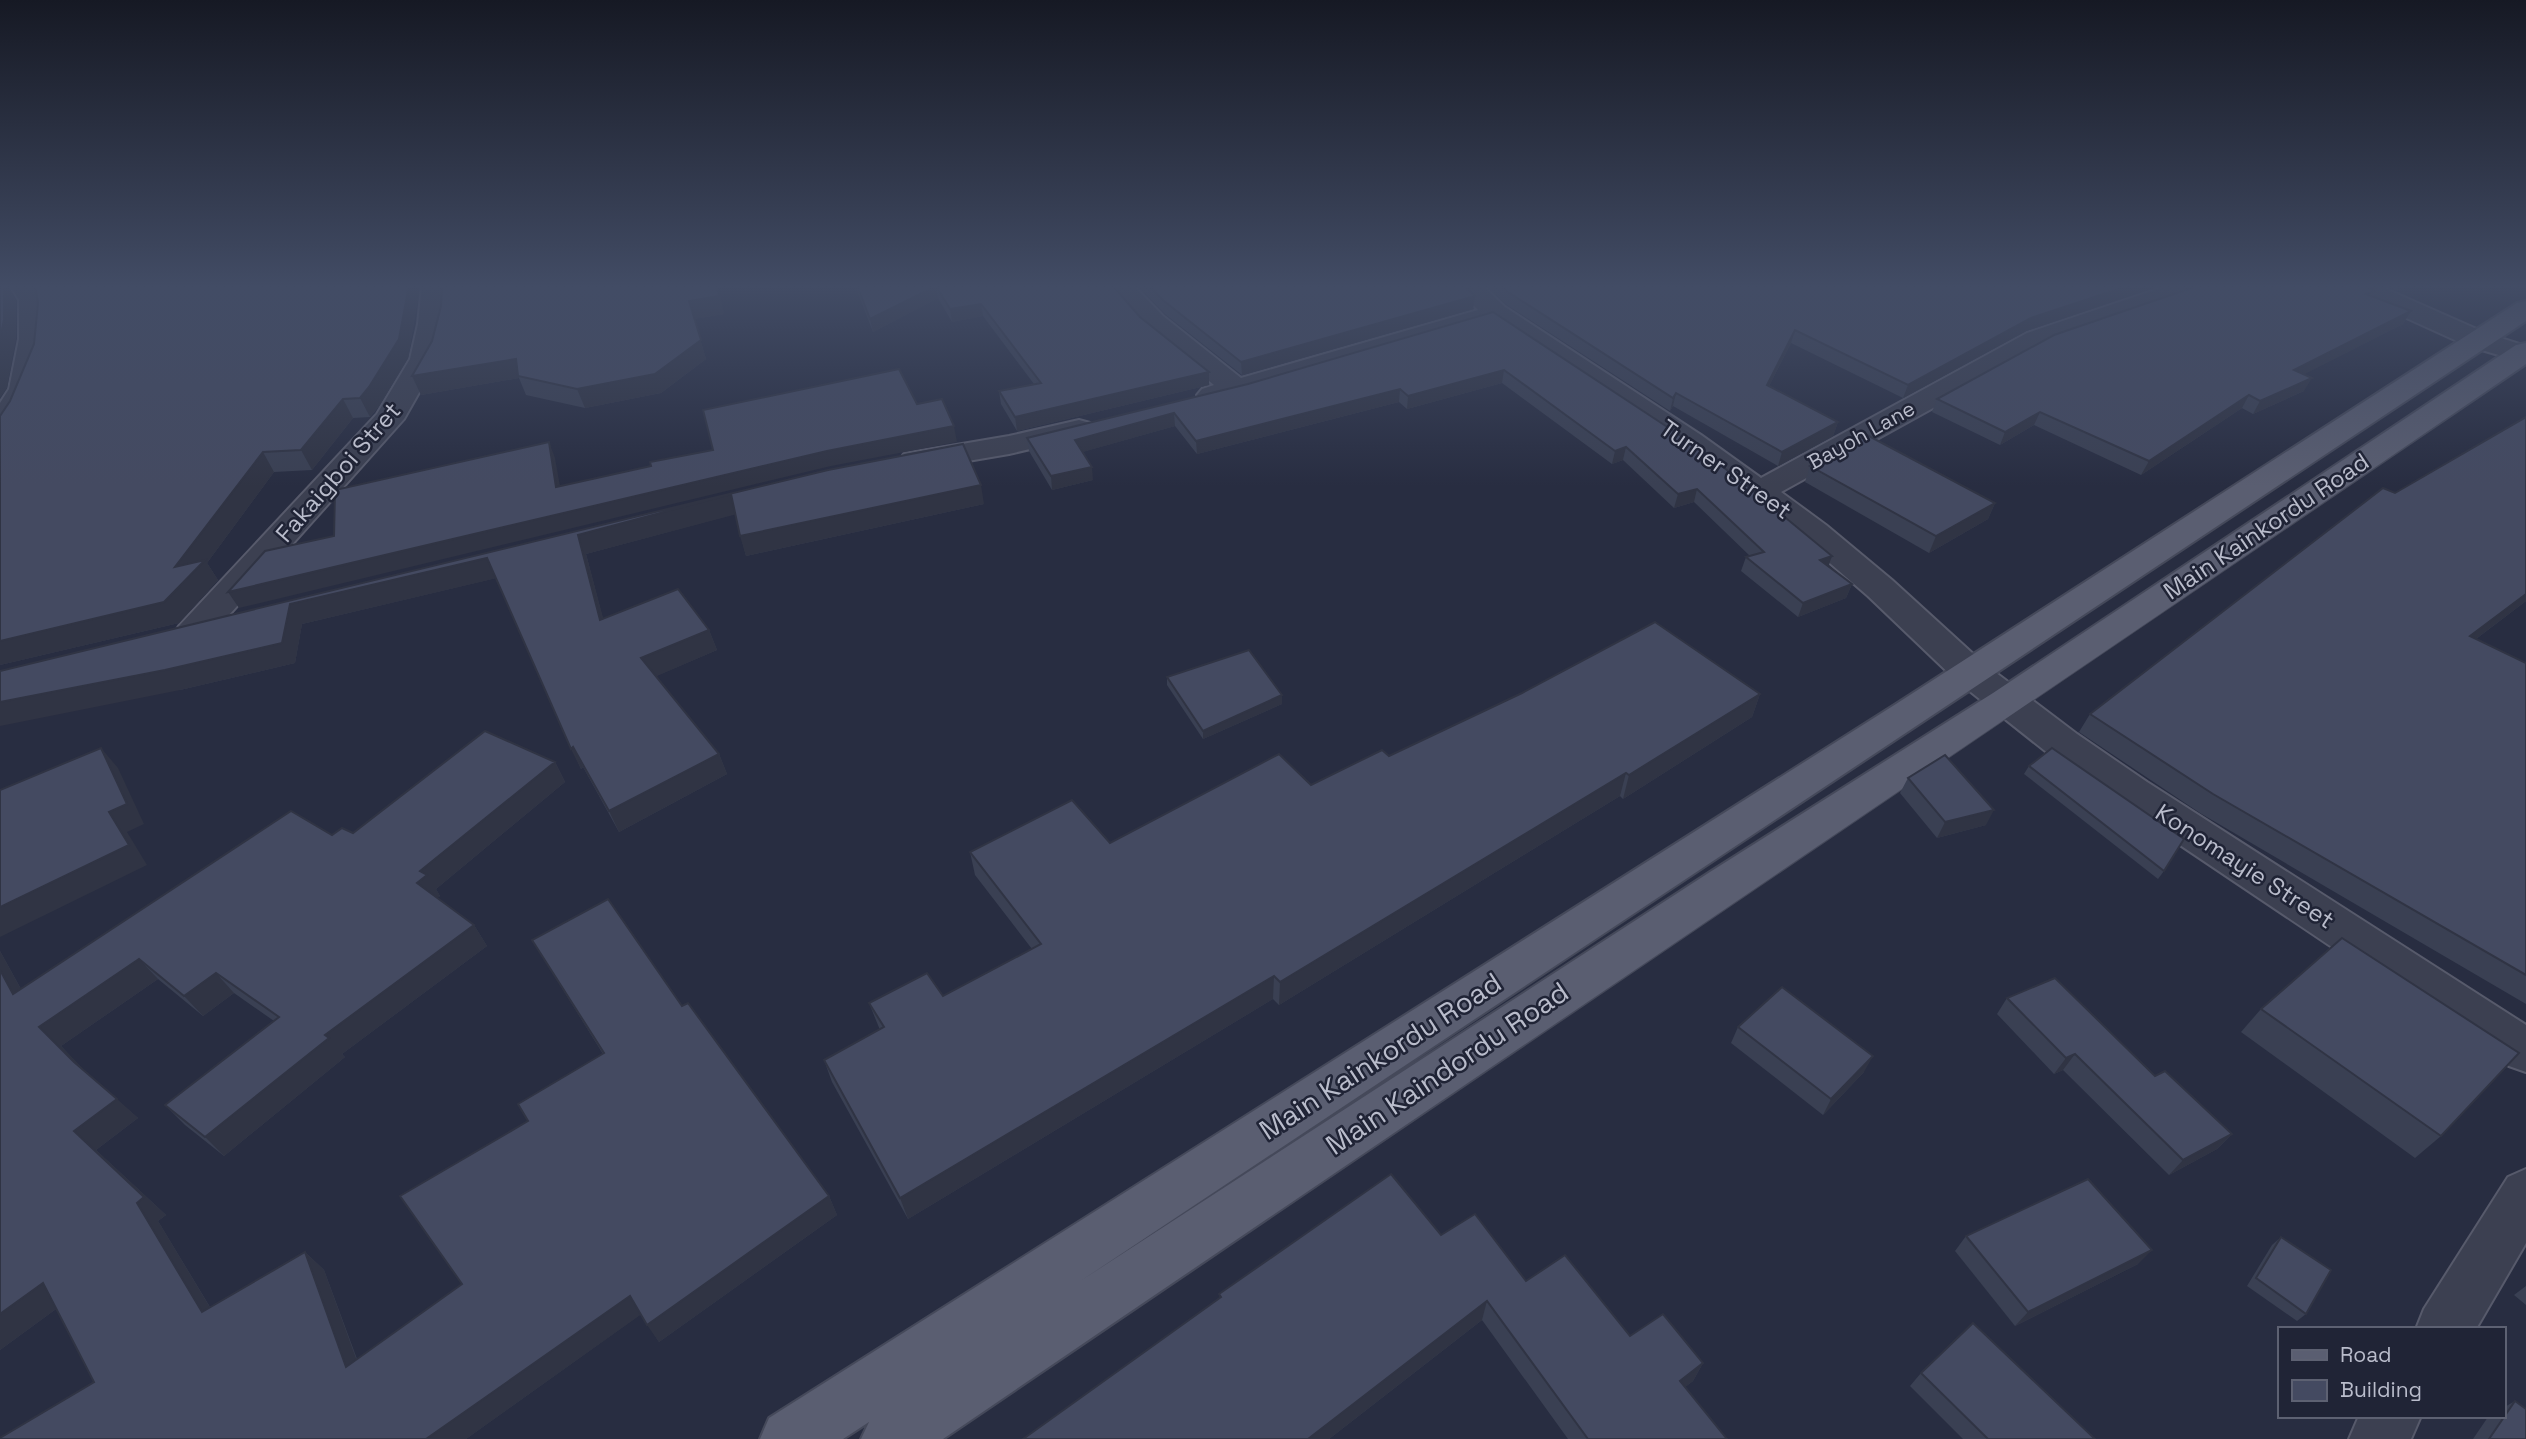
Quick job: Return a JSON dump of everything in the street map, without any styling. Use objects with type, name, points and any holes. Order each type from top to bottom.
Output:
[{"type":"main road","name":"Main Kainkordu Road","points":[[790,1439],[2458,352]]},
{"type":"main road","name":"Main Kainkordu Road","points":[[2006,702],[2525,353]]},
{"type":"main road","name":"Main Kaindordu Road","points":[[891,1439],[1725,884],[2006,702]]},
{"type":"street","points":[[0,429],[23,389],[30,352]]},
{"type":"street","name":"Fakaigboi Stret","points":[[244,621],[180,637],[389,419],[426,352]]},
{"type":"street","points":[[1191,352],[1237,389]]},
{"type":"street","points":[[1186,402],[1358,352]]},
{"type":"street","name":"Turner Street","points":[[1554,352],[1760,491],[1814,531],[1970,672]]},
{"type":"street","name":"Bayoh Lane","points":[[1760,491],[2013,352]]},
{"type":"street","points":[[887,467],[1009,445],[1109,421]]},
{"type":"street","name":"Konomayie Street","points":[[1970,672],[2006,702],[2133,793],[2526,1051]]},
{"type":"street","points":[[2445,1327],[2526,1194]]},
{"type":"street","points":[[2379,1439],[2391,1418]]},
{"type":"building","points":[[31,352],[391,352],[360,398],[343,399],[301,450],[263,452],[175,567],[205,560],[164,602],[0,641],[0,416],[10,401]]},
{"type":"building","points":[[426,352],[685,352],[655,374],[577,389],[518,376],[516,359],[412,376]]},
{"type":"building","points":[[1018,352],[1184,352],[1209,372],[1015,417],[999,391],[1041,383]]},
{"type":"building","points":[[1229,352],[1276,352],[1241,362]]},
{"type":"building","points":[[1356,352],[1554,352],[1681,436],[1735,476],[1832,556],[1820,560],[1852,584],[1803,603],[1746,557],[1764,552],[1697,489],[1678,494],[1626,447],[1615,451],[1504,370],[1408,396],[1400,389],[1196,441],[1174,413],[1075,440],[1092,467],[1051,476],[1027,438],[1248,384]]},
{"type":"building","points":[[1602,352],[1784,352],[1767,385],[1838,422],[1782,452],[1676,393],[1673,398]]},
{"type":"building","points":[[1841,352],[1968,352],[1908,385]]},
{"type":"building","points":[[2023,352],[2329,352],[2294,370],[2312,378],[2260,401],[2249,395],[2149,461],[2040,412],[2005,432],[1937,399]]},
{"type":"building","points":[[899,369],[917,404],[942,399],[954,426],[827,451],[228,592],[265,551],[334,536],[335,490],[549,442],[556,487],[651,466],[650,462],[713,450],[703,410]]},
{"type":"building","points":[[2526,417],[2526,594],[2470,636],[2526,663],[2526,975],[2213,794],[2090,714],[2383,488],[2395,493]]},
{"type":"building","points":[[1867,435],[1995,503],[1936,536],[1810,466]]},
{"type":"building","points":[[963,444],[981,485],[740,536],[731,494],[578,535],[600,620],[678,589],[709,630],[641,658],[719,754],[609,811],[573,747],[571,749],[487,558],[290,604],[282,643],[165,670],[0,702],[0,671],[828,470]]},
{"type":"building","points":[[1655,622],[1760,694],[1280,982],[1274,976],[900,1198],[824,1060],[884,1027],[869,1003],[927,973],[943,996],[1041,944],[970,852],[1072,800],[1110,843],[1279,754],[1311,785],[1382,750],[1389,756],[1522,693]]},
{"type":"building","points":[[1249,650],[1282,695],[1203,731],[1167,677]]},
{"type":"building","points":[[485,731],[555,762],[420,871],[427,875],[417,883],[474,925],[325,1035],[329,1038],[205,1137],[165,1105],[279,1017],[216,973],[184,996],[139,959],[39,1027],[117,1099],[74,1131],[144,1197],[137,1203],[202,1312],[305,1252],[346,1367],[462,1284],[400,1196],[528,1121],[518,1104],[604,1053],[532,940],[608,899],[682,1006],[688,1003],[829,1196],[647,1325],[630,1296],[426,1439],[0,1439],[94,1382],[43,1283],[0,1314],[0,970],[13,994],[291,811],[332,835],[342,828],[353,833]]},
{"type":"building","points":[[101,748],[127,804],[109,812],[129,845],[0,907],[0,790]]},
{"type":"building","points":[[2052,748],[2184,839],[2164,871],[2029,766]]},
{"type":"building","points":[[1945,755],[1994,810],[1945,822],[1908,778]]},
{"type":"building","points":[[2342,938],[2519,1053],[2441,1136],[2261,1009]]},
{"type":"building","points":[[2055,978],[2155,1076],[2165,1071],[2232,1134],[2183,1160],[2075,1054],[2066,1058],[2007,998]]},
{"type":"building","points":[[1782,987],[1873,1056],[1831,1099],[1738,1027]]},
{"type":"building","points":[[1391,1174],[1441,1235],[1475,1214],[1526,1281],[1565,1255],[1630,1336],[1663,1314],[1703,1363],[1680,1381],[1727,1439],[1588,1439],[1487,1301],[1308,1439],[1023,1439],[1221,1297],[1219,1294]]},
{"type":"building","points":[[2088,1179],[2152,1250],[2028,1312],[1966,1236]]},
{"type":"building","points":[[2281,1237],[2331,1270],[2306,1314],[2256,1278]]},
{"type":"building","points":[[1973,1323],[2095,1439],[1988,1439],[1921,1373]]},
{"type":"building","points":[[2515,1401],[2526,1409],[2526,1439],[2489,1439]]}]
